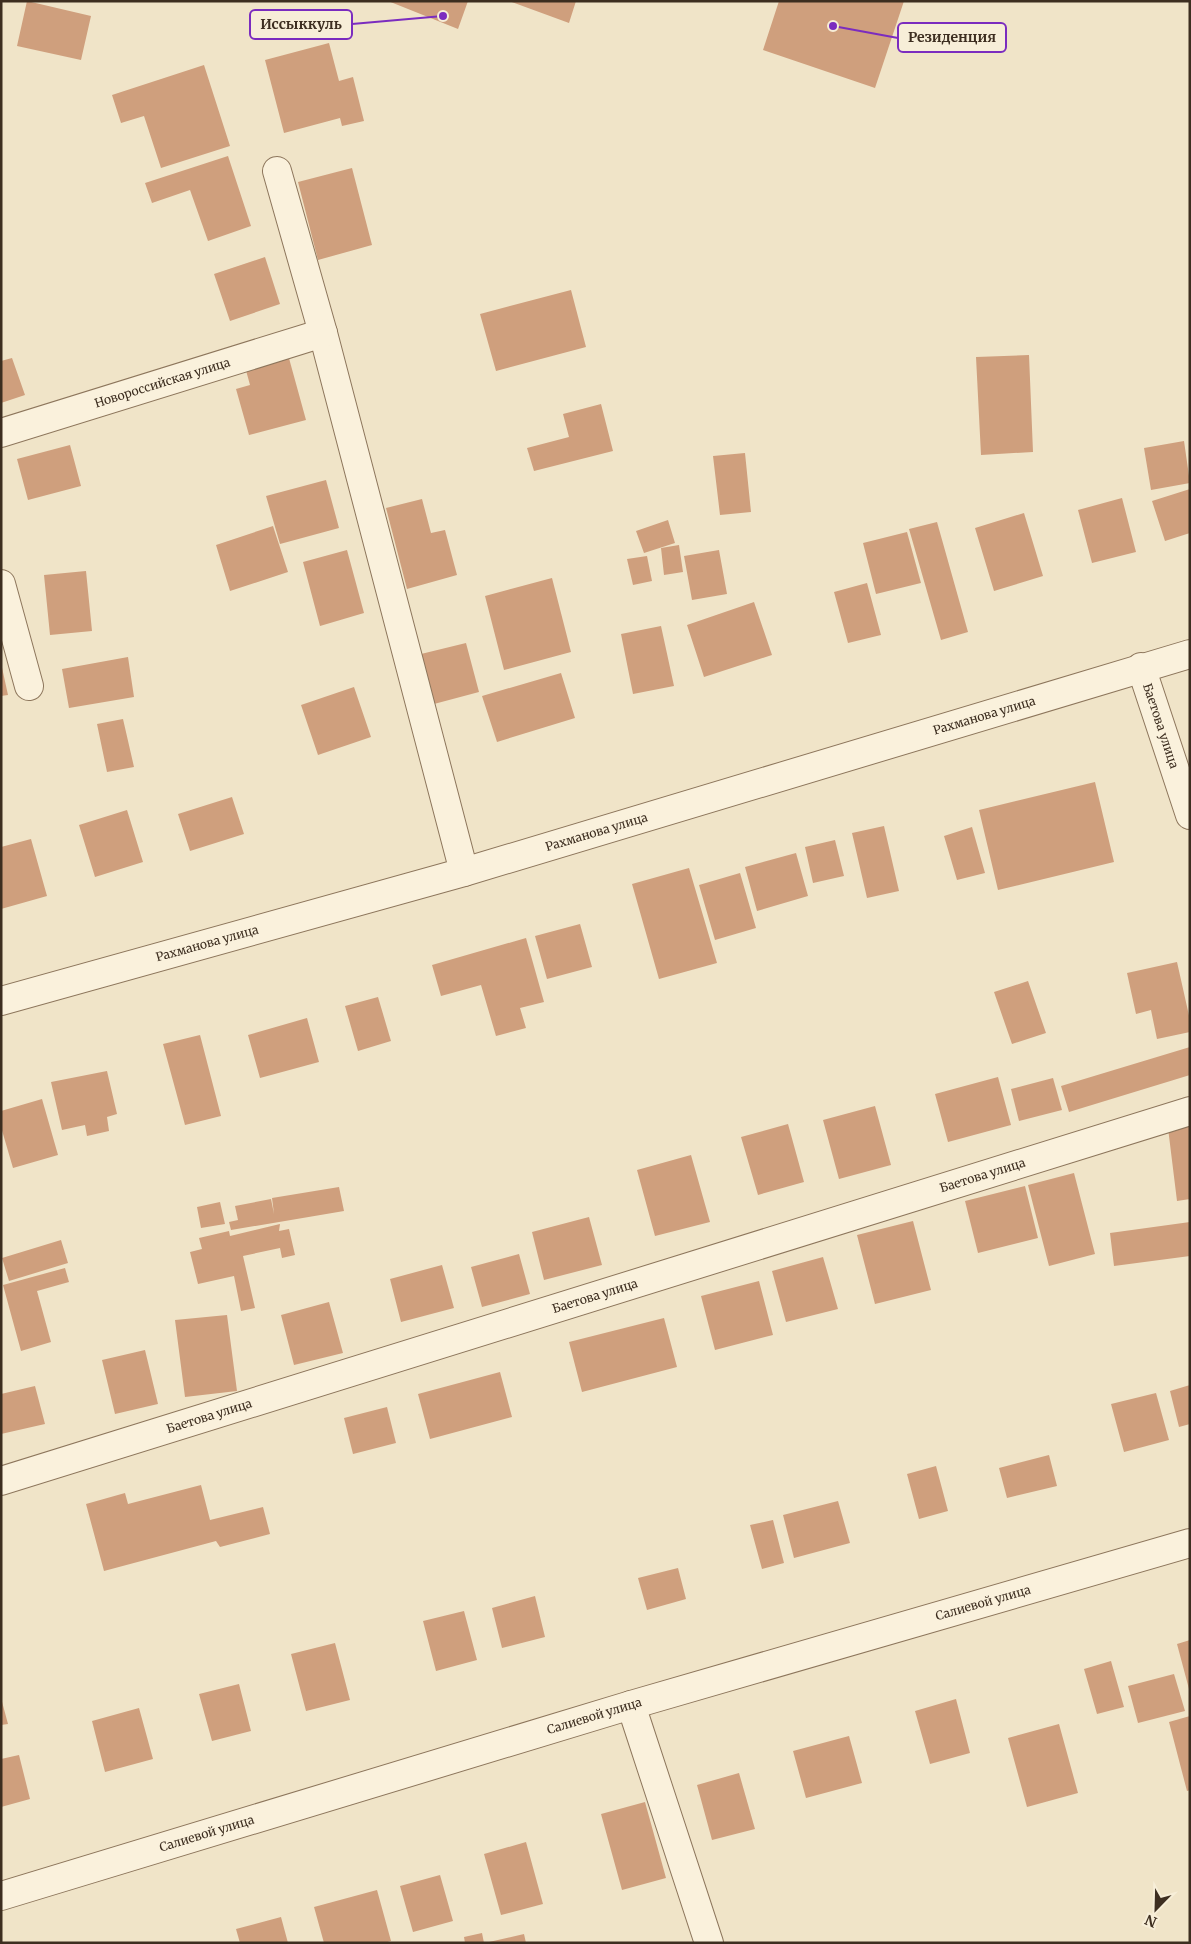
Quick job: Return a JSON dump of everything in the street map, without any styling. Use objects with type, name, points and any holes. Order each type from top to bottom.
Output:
[{"type":"street","points":[[277,171],[323,333],[464,872]]},
{"type":"street","name":"Новороссийская улица","points":[[1,433],[323,333]]},
{"type":"street","points":[[1,584],[30,686]]},
{"type":"street","name":"Рахманова улица","points":[[1,1001],[464,872],[1190,654]]},
{"type":"street","name":"Баетова улица","points":[[1142,667],[1190,815]]},
{"type":"street","name":"Баетова улица","points":[[1,1481],[1190,1111]]},
{"type":"street","name":"Салиевой улица","points":[[1,1896],[631,1705],[1190,1543]]},
{"type":"street","points":[[631,1705],[709,1943]]},
{"type":"building","points":[[27,1],[91,16],[81,60],[17,46]]},
{"type":"building","points":[[388,1],[468,1],[458,29]]},
{"type":"building","points":[[509,1],[576,1],[569,23]]},
{"type":"building","points":[[779,1],[904,1],[875,88],[763,50]]},
{"type":"building","points":[[329,43],[339,81],[353,77],[364,121],[342,126],[340,118],[284,133],[265,60]]},
{"type":"building","points":[[204,65],[230,146],[161,168],[144,116],[121,123],[112,95]]},
{"type":"building","points":[[228,156],[251,226],[208,241],[190,190],[152,203],[145,183]]},
{"type":"building","points":[[352,168],[372,245],[318,260],[298,182]]},
{"type":"building","points":[[265,257],[280,304],[230,321],[214,274]]},
{"type":"building","points":[[571,290],[586,347],[496,371],[480,314]]},
{"type":"building","points":[[287,351],[306,420],[249,435],[236,389],[250,385],[244,363]]},
{"type":"building","points":[[1029,355],[1033,452],[981,455],[976,357]]},
{"type":"building","points":[[12,358],[25,395],[1,403],[1,361]]},
{"type":"building","points":[[601,404],[613,451],[534,471],[527,448],[569,437],[563,414]]},
{"type":"building","points":[[1184,441],[1190,483],[1151,490],[1144,448]]},
{"type":"building","points":[[70,445],[81,486],[28,500],[17,459]]},
{"type":"building","points":[[745,453],[751,512],[720,515],[713,456]]},
{"type":"building","points":[[326,480],[339,528],[280,544],[266,496]]},
{"type":"building","points":[[1190,489],[1190,533],[1165,541],[1152,501]]},
{"type":"building","points":[[1122,498],[1136,552],[1092,563],[1078,510]]},
{"type":"building","points":[[422,499],[431,533],[445,530],[457,575],[407,589],[386,508]]},
{"type":"building","points":[[1024,513],[1043,576],[994,591],[975,528]]},
{"type":"building","points":[[668,520],[675,543],[644,553],[636,531]]},
{"type":"building","points":[[937,522],[968,632],[941,640],[909,529]]},
{"type":"building","points":[[273,526],[288,572],[230,591],[216,545]]},
{"type":"building","points":[[907,532],[921,583],[876,594],[863,543]]},
{"type":"building","points":[[679,545],[683,572],[664,575],[661,548]]},
{"type":"building","points":[[347,550],[364,613],[320,626],[303,562]]},
{"type":"building","points":[[719,550],[727,594],[692,600],[684,556]]},
{"type":"building","points":[[647,556],[652,581],[633,585],[627,559]]},
{"type":"building","points":[[86,571],[92,631],[50,635],[44,575]]},
{"type":"building","points":[[552,578],[571,652],[504,670],[485,596]]},
{"type":"building","points":[[867,583],[881,635],[848,643],[834,592]]},
{"type":"building","points":[[754,602],[772,655],[704,677],[687,625]]},
{"type":"building","points":[[661,626],[674,686],[633,694],[621,634]]},
{"type":"building","points":[[466,643],[479,692],[434,704],[421,654]]},
{"type":"building","points":[[128,657],[134,697],[69,708],[62,669]]},
{"type":"building","points":[[1,663],[8,695],[1,696]]},
{"type":"building","points":[[561,673],[575,718],[497,742],[482,696]]},
{"type":"building","points":[[354,687],[371,737],[318,755],[301,705]]},
{"type":"building","points":[[123,719],[134,767],[107,772],[97,724]]},
{"type":"building","points":[[1095,782],[1114,862],[998,890],[979,810]]},
{"type":"building","points":[[232,797],[244,834],[190,851],[178,814]]},
{"type":"building","points":[[127,810],[143,862],[95,877],[79,825]]},
{"type":"building","points":[[884,826],[899,891],[867,898],[852,833]]},
{"type":"building","points":[[972,827],[985,873],[957,880],[944,836]]},
{"type":"building","points":[[31,839],[47,896],[1,909],[1,847]]},
{"type":"building","points":[[835,840],[844,876],[813,883],[805,847]]},
{"type":"building","points":[[796,853],[808,896],[757,911],[745,867]]},
{"type":"building","points":[[689,868],[717,963],[659,979],[632,884]]},
{"type":"building","points":[[740,873],[756,928],[715,940],[699,885]]},
{"type":"building","points":[[580,924],[592,967],[547,979],[535,936]]},
{"type":"building","points":[[526,938],[544,1002],[520,1008],[526,1028],[496,1036],[481,985],[441,996],[432,965]]},
{"type":"building","points":[[1177,962],[1190,1020],[1190,1032],[1157,1039],[1151,1010],[1136,1014],[1127,973]]},
{"type":"building","points":[[1028,981],[1046,1033],[1012,1044],[994,992]]},
{"type":"building","points":[[378,997],[391,1041],[358,1051],[345,1006]]},
{"type":"building","points":[[307,1018],[319,1062],[260,1078],[248,1035]]},
{"type":"building","points":[[200,1035],[221,1116],[185,1125],[163,1044]]},
{"type":"building","points":[[1190,1047],[1190,1075],[1069,1112],[1061,1086]]},
{"type":"building","points":[[107,1071],[117,1114],[107,1117],[109,1131],[87,1136],[85,1125],[62,1130],[51,1082]]},
{"type":"building","points":[[998,1077],[1011,1125],[948,1142],[935,1094]]},
{"type":"building","points":[[1053,1078],[1062,1110],[1019,1121],[1011,1089]]},
{"type":"building","points":[[42,1099],[58,1155],[13,1168],[1,1127],[1,1111]]},
{"type":"building","points":[[875,1106],[891,1165],[839,1179],[823,1120]]},
{"type":"building","points":[[788,1124],[804,1182],[758,1195],[741,1137]]},
{"type":"building","points":[[1190,1125],[1190,1199],[1177,1201],[1168,1128]]},
{"type":"building","points":[[691,1155],[710,1222],[655,1236],[637,1170]]},
{"type":"building","points":[[1074,1173],[1095,1254],[1049,1266],[1028,1185]]},
{"type":"building","points":[[1025,1186],[1038,1238],[978,1253],[965,1201]]},
{"type":"building","points":[[339,1187],[344,1211],[231,1230],[229,1222],[238,1220],[235,1206],[271,1199],[274,1214],[272,1198]]},
{"type":"building","points":[[220,1202],[225,1224],[201,1228],[197,1207]]},
{"type":"building","points":[[589,1217],[602,1265],[544,1280],[532,1232]]},
{"type":"building","points":[[913,1221],[931,1290],[875,1304],[857,1235]]},
{"type":"building","points":[[1190,1222],[1190,1256],[1114,1266],[1110,1233]]},
{"type":"building","points":[[280,1224],[279,1231],[289,1229],[295,1255],[282,1258],[280,1248],[243,1256],[255,1308],[241,1311],[234,1276],[198,1284],[190,1252],[202,1249],[199,1238],[229,1231],[230,1236]]},
{"type":"building","points":[[61,1240],[68,1263],[9,1281],[2,1258]]},
{"type":"building","points":[[519,1254],[530,1294],[482,1307],[471,1267]]},
{"type":"building","points":[[823,1257],[838,1309],[786,1322],[772,1271]]},
{"type":"building","points":[[442,1265],[454,1308],[401,1322],[390,1279]]},
{"type":"building","points":[[65,1268],[69,1282],[37,1291],[51,1342],[21,1351],[3,1285]]},
{"type":"building","points":[[759,1281],[773,1335],[715,1350],[701,1296]]},
{"type":"building","points":[[329,1302],[343,1353],[294,1365],[281,1315]]},
{"type":"building","points":[[227,1315],[237,1391],[185,1397],[175,1320]]},
{"type":"building","points":[[664,1318],[677,1367],[582,1392],[569,1342]]},
{"type":"building","points":[[145,1350],[158,1404],[115,1414],[102,1360]]},
{"type":"building","points":[[500,1372],[512,1417],[430,1439],[418,1394]]},
{"type":"building","points":[[1190,1385],[1190,1424],[1179,1427],[1170,1391]]},
{"type":"building","points":[[35,1386],[45,1424],[1,1434],[1,1394]]},
{"type":"building","points":[[1156,1393],[1169,1440],[1124,1452],[1111,1404]]},
{"type":"building","points":[[387,1407],[396,1443],[353,1454],[344,1418]]},
{"type":"building","points":[[1049,1455],[1057,1486],[1007,1498],[999,1468]]},
{"type":"building","points":[[936,1466],[948,1511],[919,1519],[907,1474]]},
{"type":"building","points":[[201,1485],[210,1520],[263,1507],[270,1534],[220,1547],[216,1541],[104,1571],[86,1504],[125,1493],[128,1504]]},
{"type":"building","points":[[838,1501],[850,1543],[794,1558],[783,1515]]},
{"type":"building","points":[[773,1520],[784,1563],[762,1569],[750,1525]]},
{"type":"building","points":[[678,1568],[686,1599],[647,1610],[638,1578]]},
{"type":"building","points":[[535,1596],[545,1637],[502,1648],[492,1608]]},
{"type":"building","points":[[464,1611],[477,1660],[436,1671],[423,1621]]},
{"type":"building","points":[[1190,1640],[1190,1689],[1189,1689],[1177,1644]]},
{"type":"building","points":[[335,1643],[350,1700],[306,1711],[291,1654]]},
{"type":"building","points":[[1111,1661],[1124,1707],[1097,1714],[1084,1669]]},
{"type":"building","points":[[1174,1674],[1185,1711],[1138,1723],[1128,1686]]},
{"type":"building","points":[[239,1684],[251,1731],[212,1741],[199,1694]]},
{"type":"building","points":[[1,1698],[8,1724],[1,1725]]},
{"type":"building","points":[[956,1699],[970,1753],[930,1764],[915,1711]]},
{"type":"building","points":[[139,1708],[153,1759],[105,1772],[92,1721]]},
{"type":"building","points":[[1190,1716],[1190,1790],[1187,1791],[1169,1722]]},
{"type":"building","points":[[1059,1724],[1078,1793],[1027,1807],[1008,1738]]},
{"type":"building","points":[[849,1736],[862,1783],[806,1798],[793,1751]]},
{"type":"building","points":[[19,1755],[30,1799],[1,1807],[1,1759]]},
{"type":"building","points":[[739,1773],[755,1829],[712,1840],[697,1785]]},
{"type":"building","points":[[645,1802],[666,1878],[622,1890],[601,1814]]},
{"type":"building","points":[[526,1842],[543,1904],[501,1915],[484,1854]]},
{"type":"building","points":[[440,1875],[453,1921],[413,1932],[400,1886]]},
{"type":"building","points":[[377,1890],[391,1941],[384,1943],[324,1943],[314,1907]]},
{"type":"building","points":[[281,1917],[288,1943],[240,1943],[236,1929]]},
{"type":"building","points":[[482,1933],[484,1943],[465,1943],[464,1937]]},
{"type":"building","points":[[524,1934],[526,1943],[489,1942]]},
{"type":"place","name":"Иссыккуль","points":[[443,16]]},
{"type":"place","name":"Резиденция","points":[[833,26]]}]
